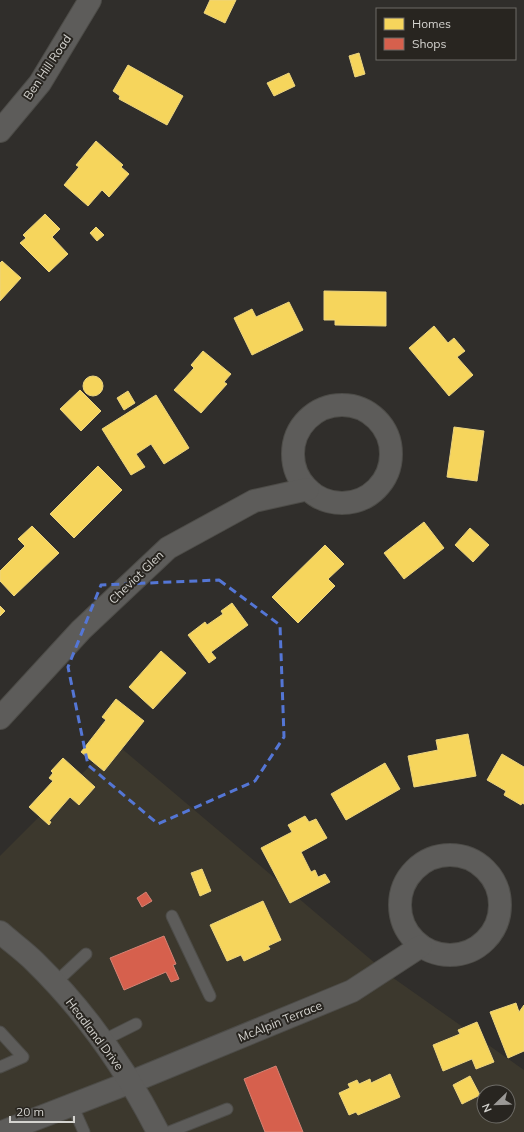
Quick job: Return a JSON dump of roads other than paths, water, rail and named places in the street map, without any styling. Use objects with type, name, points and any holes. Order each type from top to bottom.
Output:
[{"type":"street","name":"Ben Hill Road","points":[[0,132],[40,83],[90,0]]},
{"type":"street","points":[[342,404],[355,406],[366,411],[377,419],[385,429],[392,454],[390,466],[385,478],[377,488],[367,497],[355,502],[342,503],[330,502],[318,497],[308,489],[300,479],[295,467],[293,454],[295,441],[300,429],[307,419],[317,411],[329,406],[342,404]]},
{"type":"street","name":"Cheviot Glen","points":[[0,718],[81,630],[168,548],[254,502],[308,489]]},
{"type":"street","points":[[441,855],[454,855],[467,858],[478,864],[488,872],[495,883],[499,896],[500,909],[497,922],[491,934],[482,943],[471,950],[459,954],[446,955],[433,952],[421,946],[412,937],[405,926],[401,914],[400,900],[403,888],[409,876],[418,866],[429,859],[441,855]]},
{"type":"street","name":"Headland Drive","points":[[2,938],[34,961],[84,1016],[131,1082],[161,1131]]},
{"type":"street","name":"McAlpin Terrace","points":[[2,1132],[131,1082],[352,992],[421,946]]},
{"type":"lane","points":[[172,916],[210,996]]},
{"type":"lane","points":[[55,983],[86,954]]},
{"type":"lane","points":[[102,1041],[136,1024]]},
{"type":"lane","points":[[0,1032],[23,1057],[0,1067]]},
{"type":"lane","points":[[72,1105],[84,1132]]},
{"type":"lane","points":[[161,1131],[227,1109]]}]
